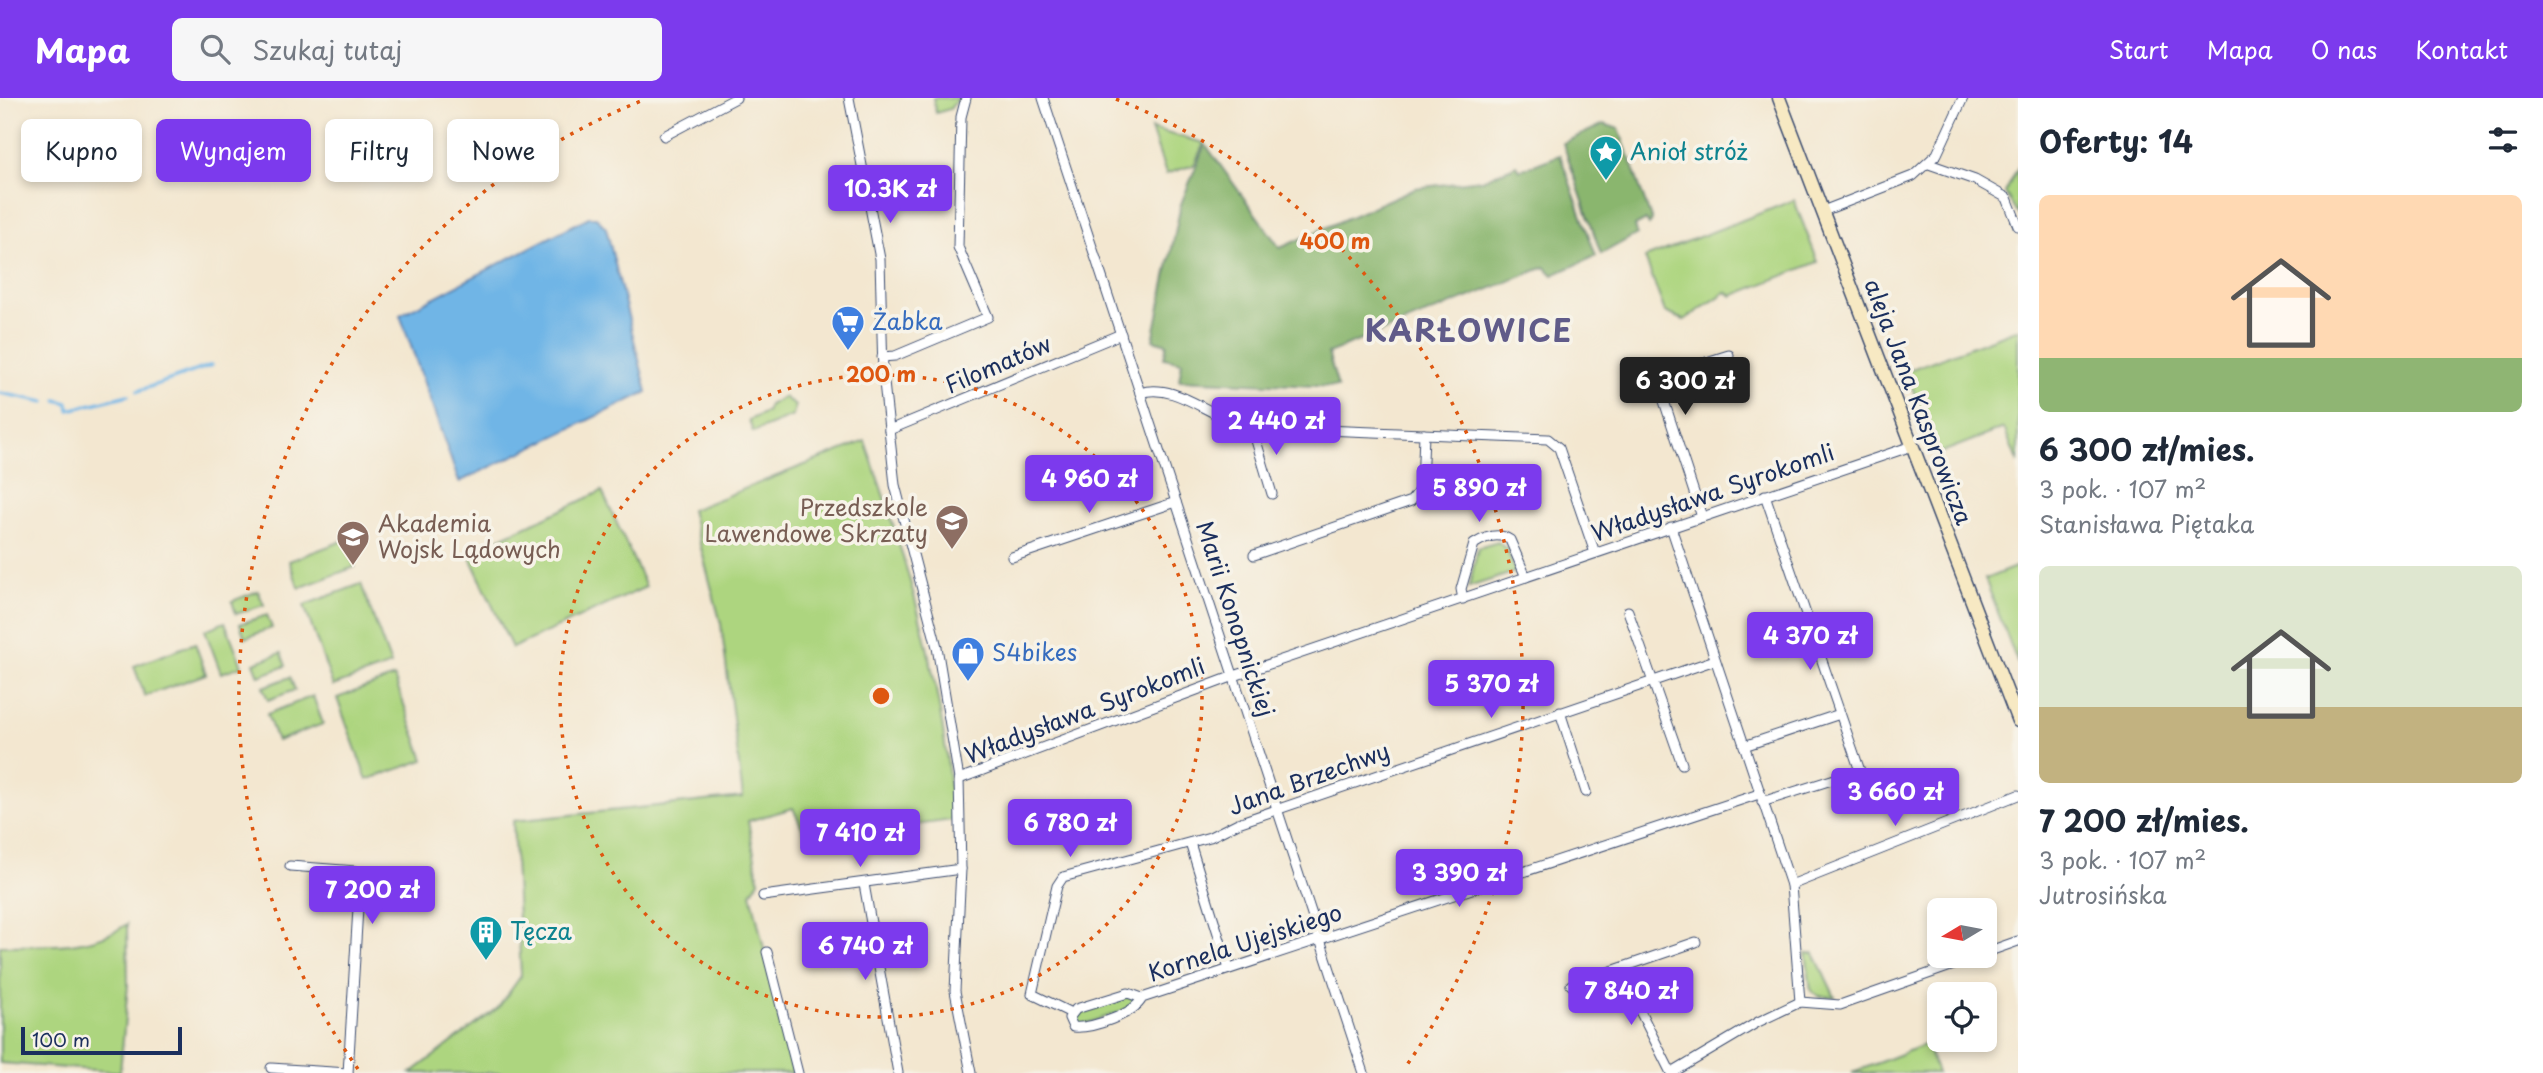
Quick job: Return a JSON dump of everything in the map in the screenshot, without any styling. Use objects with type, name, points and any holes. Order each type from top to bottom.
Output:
[{"type":"street","points":[[664,136],[736,98]]},
{"type":"street","points":[[849,98],[880,259],[882,357],[895,485],[937,647],[959,779],[961,869],[954,991],[971,1073]]},
{"type":"street","points":[[882,357],[895,356],[988,317],[958,247],[961,117],[966,98]]},
{"type":"street","name":"Marii Konopnickiej","points":[[1043,98],[1364,1073]]},
{"type":"street","name":"aleja Jana Kasprowicza","points":[[1779,98],[2018,721]]},
{"type":"street","points":[[1823,211],[1913,176],[1929,163],[1963,98]]},
{"type":"street","points":[[1929,163],[1975,180],[2007,198],[2018,226]]},
{"type":"street","name":"Filomatów","points":[[889,430],[1121,334]]},
{"type":"street","points":[[1702,517],[1664,401],[1664,393],[1678,372],[1728,355]]},
{"type":"street","points":[[1140,393],[1167,389],[1218,418],[1252,427],[1548,439],[1559,448],[1595,554]]},
{"type":"street","points":[[1252,427],[1272,494]]},
{"type":"street","points":[[1254,555],[1411,501],[1422,487],[1424,434]]},
{"type":"street","name":"Władysława Syrokomli","points":[[959,779],[1234,676],[1912,446]]},
{"type":"street","points":[[1744,746],[1840,714],[1765,495]]},
{"type":"street","points":[[1012,557],[1176,502]]},
{"type":"street","points":[[1671,527],[1791,885],[1800,1002]]},
{"type":"street","points":[[1463,598],[1461,589],[1474,544],[1482,539],[1499,535],[1510,540],[1525,577]]},
{"type":"street","points":[[1628,611],[1682,764]]},
{"type":"street","name":"Jana Brzechwy","points":[[1071,1013],[1031,994],[1059,881],[1069,875],[1190,843],[1277,809],[1715,660]]},
{"type":"street","points":[[1560,712],[1586,792]]},
{"type":"street","name":"Kornela Ujejskiego","points":[[1142,998],[1128,993],[1071,1013],[1069,1018],[1073,1027],[1082,1028],[1132,1011],[1142,998],[1229,969],[1761,798],[1860,771],[1840,714]]},
{"type":"street","points":[[1791,885],[2018,795]]},
{"type":"street","points":[[1190,843],[1229,969]]},
{"type":"street","points":[[271,1068],[348,1073],[360,875],[356,871],[290,866]]},
{"type":"street","points":[[763,896],[961,869]]},
{"type":"street","points":[[864,884],[898,1073]]},
{"type":"street","points":[[1997,948],[2018,941]]},
{"type":"street","points":[[1571,985],[1696,942]]},
{"type":"street","points":[[767,952],[798,1073]]},
{"type":"street","points":[[1619,969],[1672,1073],[1800,1002],[1840,1005],[1945,968]]},
{"type":"green space","points":[[933,98],[958,98],[950,109],[936,113]]},
{"type":"green space","points":[[1604,124],[1619,129],[1652,221],[1649,225],[1646,220],[1635,226],[1637,234],[1601,254],[1563,143]]},
{"type":"green space","points":[[1151,129],[1204,143],[1194,165],[1166,174]]},
{"type":"green space","points":[[1205,144],[1280,248],[1415,188],[1482,180],[1517,165],[1520,170],[1560,155],[1596,256],[1553,275],[1545,267],[1328,353],[1338,387],[1179,380],[1182,362],[1164,358],[1167,344],[1153,340],[1181,204]]},
{"type":"green space","points":[[2018,167],[2018,214],[2005,193]]},
{"type":"green space","points":[[1794,200],[1818,262],[1732,296],[1726,292],[1684,320],[1665,312],[1645,258]]},
{"type":"green space","points":[[2018,329],[2018,463],[2004,428],[1937,454],[1906,371]]},
{"type":"green space","points":[[784,397],[795,406],[793,416],[753,432],[749,420],[766,412],[769,405]]},
{"type":"green space","points":[[865,441],[910,580],[933,675],[942,723],[952,820],[808,840],[793,808],[748,821],[759,881],[751,893],[793,1073],[411,1073],[498,1008],[521,976],[513,821],[743,797],[721,624],[691,510]]},
{"type":"green space","points":[[602,491],[646,587],[512,648],[468,553]]},
{"type":"green space","points":[[345,540],[355,567],[299,588],[289,561]]},
{"type":"green space","points":[[1498,542],[1507,550],[1515,572],[1469,587],[1478,548]]},
{"type":"green space","points":[[2018,566],[2018,664],[1985,579]]},
{"type":"green space","points":[[361,584],[391,665],[333,686],[304,605]]},
{"type":"green space","points":[[258,591],[264,605],[236,614],[232,601]]},
{"type":"green space","points":[[267,615],[272,628],[245,638],[240,624]]},
{"type":"green space","points":[[225,622],[242,666],[221,673],[205,630]]},
{"type":"green space","points":[[195,643],[206,674],[145,696],[134,666]]},
{"type":"green space","points":[[281,653],[286,666],[259,676],[254,663]]},
{"type":"green space","points":[[290,677],[295,690],[268,700],[263,687]]},
{"type":"green space","points":[[394,677],[424,760],[367,780],[337,698]]},
{"type":"green space","points":[[313,696],[323,724],[277,741],[267,714]]},
{"type":"green space","points":[[127,924],[128,985],[120,1072],[0,1063],[0,946],[82,942],[113,932]]},
{"type":"green space","points":[[1806,953],[1814,953],[1835,997],[1819,996],[1811,991]]},
{"type":"green space","points":[[1125,996],[1135,999],[1133,1008],[1082,1025],[1074,1020],[1077,1013]]},
{"type":"green space","points":[[1926,1044],[1937,1073],[1852,1073]]},
{"type":"water","points":[[589,217],[596,217],[606,228],[647,392],[459,482],[400,315]]},
{"type":"waterway","points":[[138,391],[212,365]]},
{"type":"waterway","points":[[0,393],[45,402]]},
{"type":"waterway","points":[[57,400],[68,403],[69,410],[128,395]]},
{"type":"place","name":"Anioł stróż","points":[[1606,182]]},
{"type":"place","name":"Żabka","points":[[848,352]]},
{"type":"place","name":"Przedszkole Lawendowe Skrzaty","points":[[952,551]]},
{"type":"place","name":"Akademia Wojsk Lądowych","points":[[353,567]]},
{"type":"place","name":"S4bikes","points":[[968,683]]},
{"type":"place","name":"Tęcza","points":[[486,962]]},
{"type":"district","name":"KARŁOWICE","points":[[1469,332]]}]
